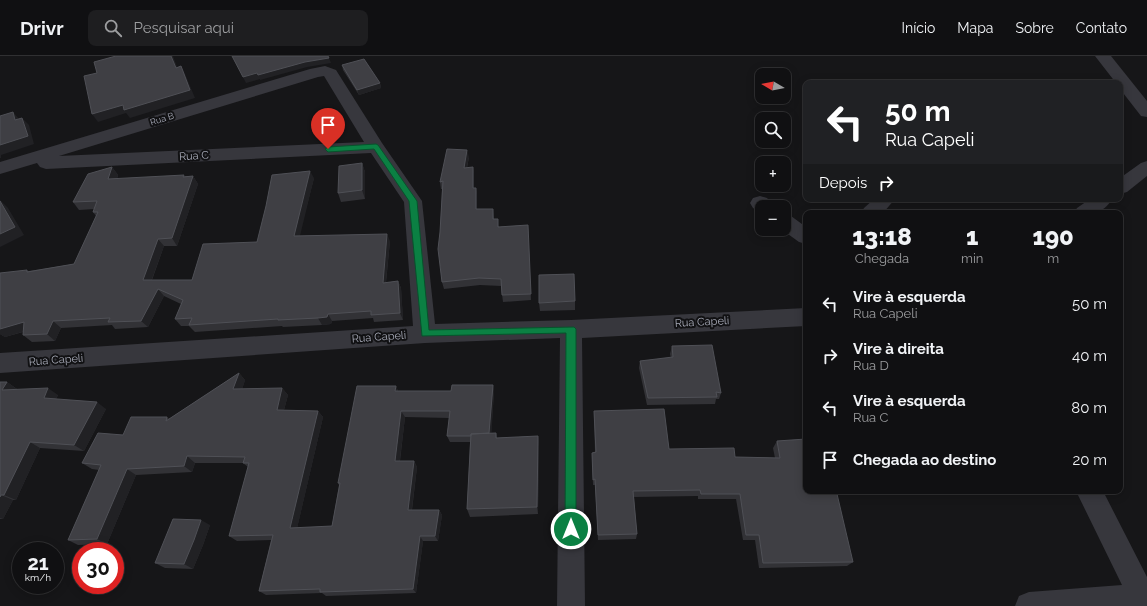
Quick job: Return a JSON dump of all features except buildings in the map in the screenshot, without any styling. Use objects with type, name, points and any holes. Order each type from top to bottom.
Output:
[{"type":"street","points":[[1103,56],[1122,80]]},
{"type":"street","name":"Rua B","points":[[6,166],[316,72],[325,71],[330,73],[376,147]]},
{"type":"street","points":[[1123,81],[1147,112]]},
{"type":"street","points":[[376,147],[413,201],[425,334]]},
{"type":"street","name":"Rua C","points":[[6,166],[376,147]]},
{"type":"street","points":[[1123,185],[1147,167]]},
{"type":"street","points":[[875,210],[883,202]]},
{"type":"street","points":[[1088,210],[1099,202]]},
{"type":"street","points":[[791,226],[803,235]]},
{"type":"street","name":"Rua Capeli","points":[[0,363],[425,334],[571,329],[803,317]]},
{"type":"street","points":[[571,329],[571,606]]},
{"type":"street","points":[[1029,606],[1145,601],[1091,494]]},
{"type":"route","points":[[328,149],[376,147],[413,201],[425,334],[571,329],[571,529]]}]
